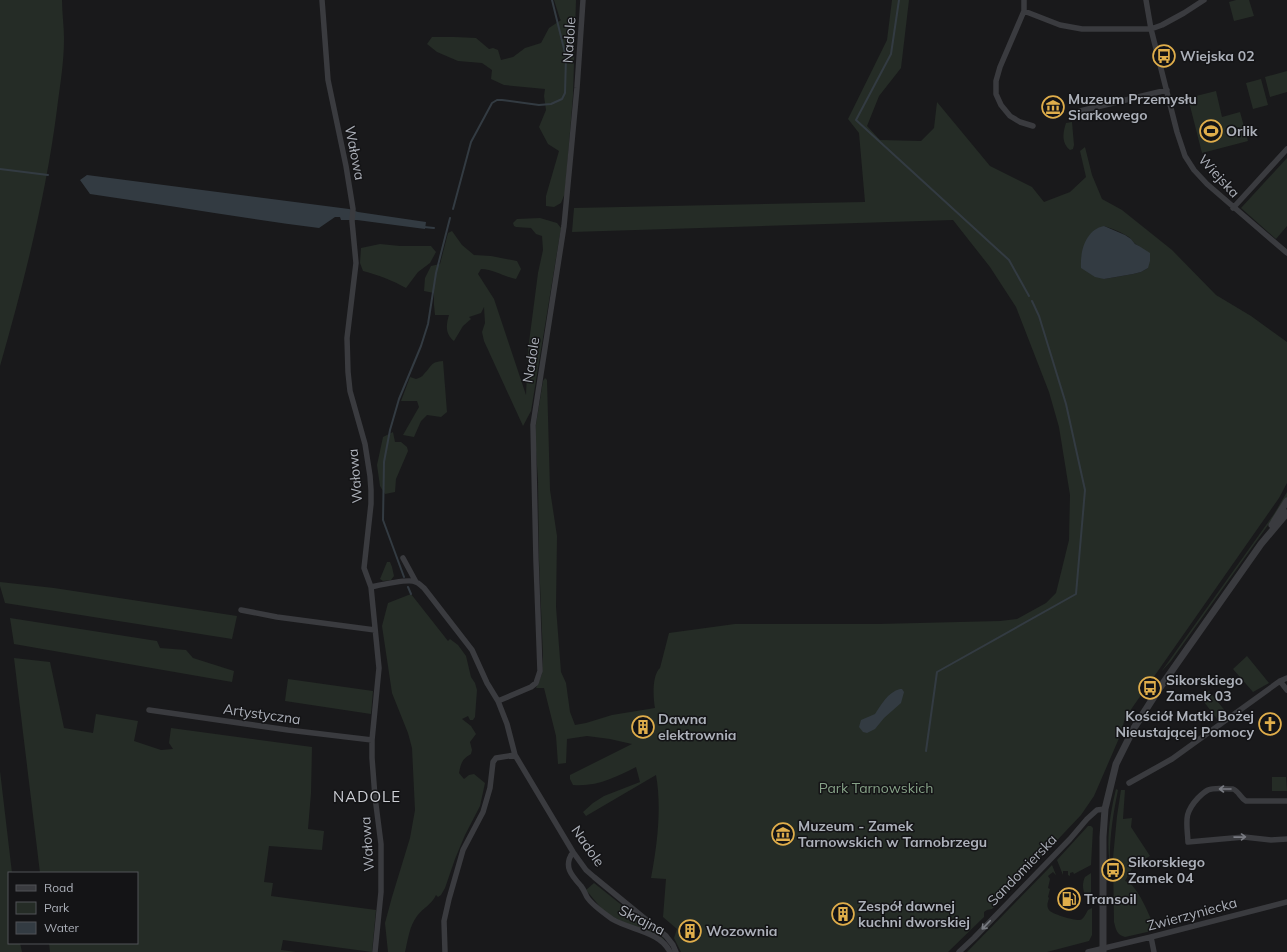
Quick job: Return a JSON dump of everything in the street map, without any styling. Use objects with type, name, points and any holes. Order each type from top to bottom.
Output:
[{"type":"street","name":"Wałowa","points":[[322,0],[328,80],[346,166],[353,209],[352,221],[356,263],[346,351],[350,392],[365,444],[370,476],[371,504],[364,568],[371,587],[378,668],[372,740],[374,791],[382,855],[381,892],[375,952]]},
{"type":"street","name":"Nadole","points":[[498,701],[531,687],[539,678],[540,671],[533,425],[565,210],[577,88],[583,0]]},
{"type":"street","points":[[1024,0],[1024,11],[1000,67],[996,82],[996,94],[1010,116],[1020,122],[1033,126]]},
{"type":"street","name":"Wiejska","points":[[1146,0],[1151,28],[1177,132],[1186,156],[1194,170],[1207,184],[1287,254]]},
{"type":"street","points":[[1024,11],[1060,25],[1082,29],[1151,28],[1162,25],[1204,0]]},
{"type":"street","points":[[1080,111],[1167,90]]},
{"type":"street","points":[[1233,208],[1287,149]]},
{"type":"street","points":[[1103,950],[1103,844],[1105,809],[1116,764],[1134,728],[1180,658],[1261,544],[1287,501]]},
{"type":"street","points":[[1261,544],[1287,513]]},
{"type":"street","name":"Nadole","points":[[403,558],[416,582],[424,588],[472,650],[487,683],[498,701],[507,724],[515,755],[573,852],[586,870],[666,936],[676,952]]},
{"type":"street","points":[[371,587],[399,582],[416,582]]},
{"type":"street","points":[[241,610],[277,617],[375,630]]},
{"type":"street","points":[[1130,783],[1172,759],[1287,678]]},
{"type":"street","points":[[1280,682],[1287,690]]},
{"type":"street","name":"Artystyczna","points":[[148,710],[288,730],[372,740]]},
{"type":"street","points":[[445,952],[444,921],[449,899],[463,850],[483,812],[490,788],[493,762],[496,758],[515,755]]},
{"type":"street","points":[[1287,801],[1246,801],[1242,799],[1236,790],[1233,789],[1208,790],[1201,794],[1194,802],[1186,817],[1188,842],[1244,837],[1271,840],[1287,839]]},
{"type":"street","name":"Sandomierska","points":[[959,952],[979,933],[1094,812],[1100,809],[1105,809]]},
{"type":"street","name":"Skrajna","points":[[573,852],[569,858],[568,867],[572,876],[584,890],[587,898],[601,911],[622,925],[652,936],[662,942],[670,952]]},
{"type":"street","name":"Zwierzyniecka","points":[[1088,952],[1103,950],[1287,902]]},
{"type":"street","points":[[1151,937],[1154,952]]},
{"type":"green space","points":[[0,0],[62,0],[64,39],[61,83],[47,174],[26,271],[0,366]]},
{"type":"green space","points":[[554,0],[576,0],[573,95],[565,193],[561,203],[554,207],[546,206],[546,196],[559,151],[548,144],[539,127],[546,110],[544,96],[545,89],[504,85],[491,79],[492,70],[482,63],[458,61],[437,52],[427,44],[432,37],[476,38],[489,49],[493,48],[498,50],[501,60],[513,57],[525,48],[541,43],[549,28],[561,20]]},
{"type":"green space","name":"Park Tarnowskich","points":[[892,0],[909,0],[901,68],[879,96],[867,126],[880,140],[921,141],[934,128],[937,102],[990,166],[1032,187],[1044,202],[1070,192],[1086,177],[1080,151],[1085,147],[1092,175],[1102,199],[1122,210],[1172,250],[1216,295],[1251,316],[1287,342],[1287,483],[1279,498],[1125,718],[1120,736],[1094,796],[1081,815],[992,909],[984,912],[984,917],[948,952],[681,952],[674,938],[677,929],[663,917],[666,879],[651,878],[659,814],[656,775],[586,816],[583,812],[604,796],[640,782],[636,767],[614,778],[598,783],[582,785],[573,785],[570,775],[632,744],[587,736],[567,739],[566,763],[558,764],[556,736],[544,688],[536,688],[542,674],[543,656],[539,560],[538,480],[535,436],[543,381],[545,378],[547,380],[550,490],[557,536],[556,607],[561,672],[566,683],[570,712],[575,725],[612,715],[655,708],[654,681],[657,671],[660,668],[669,633],[735,624],[878,624],[1000,621],[1017,619],[1046,603],[1056,593],[1069,540],[1070,495],[1059,427],[1049,392],[1016,307],[990,267],[953,220],[572,232],[574,208],[865,202],[859,133],[848,119],[887,40]],"holes":[[[1104,226],[1126,235],[1139,246],[1148,268],[1141,272],[1104,279],[1082,268]]]},
{"type":"green space","points":[[1236,0],[1249,0],[1254,16],[1234,21],[1229,2]]},
{"type":"green space","points":[[1287,71],[1287,92],[1270,97],[1265,77]]},
{"type":"green space","points":[[1261,79],[1268,105],[1253,109],[1246,83]]},
{"type":"green space","name":"Orlik","points":[[1216,91],[1222,117],[1240,112],[1248,141],[1202,153],[1188,98]]},
{"type":"green space","points":[[1072,122],[1074,145],[1073,149],[1070,150],[1065,144],[1064,134],[1066,123]]},
{"type":"green space","points":[[1287,158],[1287,226],[1276,239],[1241,208]]},
{"type":"green space","points":[[540,218],[557,223],[561,228],[531,411],[523,426],[484,341],[482,332],[485,323],[484,307],[481,313],[469,317],[471,319],[463,326],[454,341],[449,335],[447,329],[449,315],[435,315],[434,293],[424,291],[425,278],[431,266],[440,264],[448,233],[452,231],[462,245],[474,255],[491,256],[517,261],[521,269],[516,279],[486,269],[481,269],[478,274],[494,299],[526,395],[528,350],[538,273],[543,250],[542,236],[536,234],[531,228],[516,227],[513,223],[517,219]]},
{"type":"green space","points":[[380,244],[400,246],[431,246],[436,252],[430,263],[418,272],[406,288],[385,278],[363,271],[360,263],[361,248]]},
{"type":"green space","points":[[443,361],[447,412],[441,417],[427,415],[421,421],[414,437],[403,435],[419,407],[417,401],[401,401],[410,377],[416,379],[419,378],[433,363]]},
{"type":"green space","points":[[393,432],[395,442],[401,442],[407,447],[408,451],[396,479],[395,492],[385,494],[380,486],[377,465],[383,437]]},
{"type":"green space","points":[[1287,492],[1287,497],[1276,514],[1171,661],[1161,672],[1274,514]]},
{"type":"green space","points":[[387,562],[390,562],[394,576],[391,580],[383,581],[380,579]]},
{"type":"green space","points":[[0,582],[54,588],[237,616],[232,639],[5,603]]},
{"type":"green space","points":[[411,594],[448,641],[450,639],[458,645],[466,656],[471,677],[477,690],[475,717],[473,720],[470,720],[468,716],[462,719],[471,726],[476,734],[470,742],[472,750],[471,754],[462,762],[459,773],[464,779],[469,775],[474,774],[485,783],[480,806],[465,835],[441,895],[438,897],[436,895],[414,920],[405,952],[388,952],[385,923],[410,838],[415,810],[412,748],[408,733],[392,693],[382,626],[388,603]]},
{"type":"green space","points":[[10,618],[157,641],[160,648],[186,650],[193,658],[234,671],[232,682],[14,644]]},
{"type":"green space","points":[[1247,656],[1269,683],[1253,692],[1233,669]]},
{"type":"green space","points":[[14,658],[50,662],[64,728],[93,733],[96,714],[138,721],[134,741],[161,750],[173,749],[169,743],[171,728],[312,747],[311,793],[308,829],[324,831],[322,850],[269,846],[264,882],[273,883],[271,896],[376,910],[372,952],[283,940],[281,950],[296,952],[50,952],[49,944],[138,944],[138,872],[40,872]]},
{"type":"green space","points":[[288,679],[373,691],[371,714],[285,701]]},
{"type":"green space","points":[[1209,691],[1226,712],[1217,719],[1201,698]]},
{"type":"green space","points":[[0,771],[12,872],[8,872],[8,944],[20,944],[22,952],[0,952]]},
{"type":"green space","points":[[1272,777],[1286,777],[1287,791],[1272,791]]},
{"type":"green space","points":[[1116,789],[1118,790],[1114,808],[1110,846],[1110,865],[1108,846],[1109,827]]},
{"type":"green space","points":[[1121,790],[1125,790],[1123,819],[1132,818],[1131,827],[1150,856],[1134,865],[1125,881],[1130,883],[1139,895],[1156,930],[1125,937],[1117,932],[1114,922],[1113,858]]},
{"type":"green space","points":[[1088,826],[1093,828],[1091,865],[1074,874],[1073,872],[1070,873],[1070,876],[1068,875],[1068,871],[1063,871],[1063,875],[1057,860]]},
{"type":"green space","points":[[1052,865],[1056,875],[1053,872],[1048,876],[1050,879],[1048,888],[1050,889],[1048,908],[1051,912],[1059,915],[1080,920],[1084,917],[1088,910],[1092,908],[1092,935],[1089,941],[1047,952],[967,952]]},
{"type":"green space","points":[[1091,873],[1091,900],[1086,896],[1083,887],[1085,877]]},
{"type":"green space","points":[[594,883],[665,941],[606,914],[586,890]]},
{"type":"water","points":[[87,175],[349,209],[358,212],[426,222],[425,229],[357,220],[341,220],[340,217],[335,217],[319,228],[90,194],[80,180]]},
{"type":"water","points":[[1104,226],[1125,235],[1135,244],[1150,253],[1148,268],[1133,274],[1104,279],[1095,277],[1081,268],[1085,242],[1092,232]]},
{"type":"water","points":[[900,689],[904,692],[901,703],[884,718],[875,729],[867,733],[863,732],[859,727],[861,720],[875,714],[888,696]]},
{"type":"waterway","points":[[453,209],[471,142],[492,103],[497,100],[502,100],[539,105],[551,104],[562,99],[565,93],[566,57],[552,0]]},
{"type":"waterway","points":[[899,0],[891,54],[856,120],[1009,260],[1029,296]]},
{"type":"waterway","points":[[0,169],[48,175]]},
{"type":"waterway","points":[[404,577],[383,520],[384,462],[390,430],[399,399],[421,346],[428,324],[436,273],[450,218]]},
{"type":"waterway","points":[[424,227],[434,228]]},
{"type":"waterway","points":[[926,751],[937,672],[1076,594],[1085,490],[1066,404],[1039,316],[1032,301]]},
{"type":"waterway","points":[[408,587],[411,594]]},
{"type":"place","name":"Wiejska 02","points":[[1164,56]]},
{"type":"place","name":"Muzeum Przemysłu Siarkowego","points":[[1053,107]]},
{"type":"place","name":"Orlik","points":[[1211,131]]},
{"type":"place","name":"Sikorskiego Zamek 03","points":[[1150,688]]},
{"type":"place","name":"Kościół Matki Bożej Nieustającej Pomocy","points":[[1270,724]]},
{"type":"place","name":"Dawna elektrownia","points":[[643,727]]},
{"type":"place","name":"Muzeum - Zamek Tarnowskich w Tarnobrzegu","points":[[783,834]]},
{"type":"place","name":"Sikorskiego Zamek 04","points":[[1113,870]]},
{"type":"place","name":"Transoil","points":[[1069,899]]},
{"type":"place","name":"Zespół dawnej kuchni dworskiej","points":[[843,914]]},
{"type":"place","name":"Wozownia","points":[[690,931]]},
{"type":"district","name":"NADOLE","points":[[367,796]]}]
